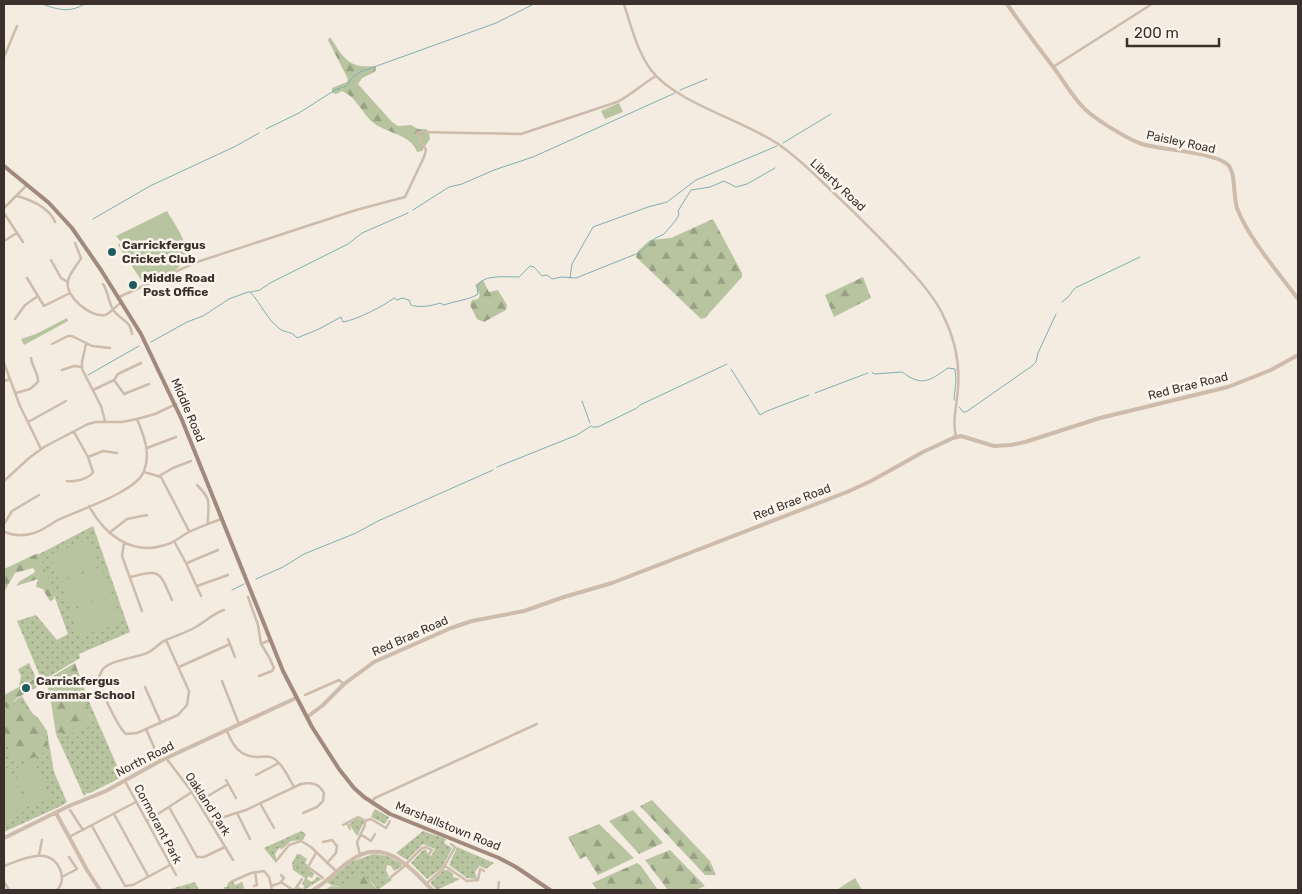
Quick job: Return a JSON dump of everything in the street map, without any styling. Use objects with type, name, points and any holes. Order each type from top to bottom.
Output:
[{"type":"main road","name":"Middle Road","points":[[4,166],[49,203],[72,228],[119,297],[149,349],[176,404],[270,640],[296,698]]},
{"type":"main road","name":"Marshallstown Road","points":[[296,698],[343,774],[354,788],[370,802],[405,821],[500,858],[550,890]]},
{"type":"street","name":"Liberty Road","points":[[624,4],[641,52],[656,76],[679,93],[773,140],[785,148],[865,222],[919,280],[942,312],[955,348],[959,378],[955,420],[956,437]]},
{"type":"street","name":"Paisley Road","points":[[1006,4],[1082,106],[1132,141],[1153,147],[1198,154],[1220,160],[1226,164],[1230,169],[1236,206],[1245,225],[1298,299]]},
{"type":"street","points":[[1053,67],[1152,4]]},
{"type":"street","points":[[4,57],[17,26]]},
{"type":"street","points":[[119,297],[197,262],[356,210],[405,197],[426,150],[417,134],[418,132],[524,134],[617,102],[627,97],[638,86],[656,76]]},
{"type":"street","points":[[4,208],[27,185]]},
{"type":"street","points":[[17,196],[37,203],[52,216],[55,222]]},
{"type":"street","points":[[4,213],[23,242]]},
{"type":"street","points":[[4,241],[17,233]]},
{"type":"street","points":[[75,243],[82,258],[72,270],[68,282],[70,293],[78,304],[95,314],[105,314],[122,302]]},
{"type":"street","points":[[51,260],[62,279],[68,282]]},
{"type":"street","points":[[27,278],[45,306],[70,293]]},
{"type":"street","points":[[103,284],[112,309],[128,324],[132,334]]},
{"type":"street","points":[[15,319],[25,305],[38,296]]},
{"type":"street","points":[[52,344],[69,336],[74,336],[86,344],[99,348],[110,348]]},
{"type":"street","points":[[86,344],[82,367],[101,406],[106,422]]},
{"type":"street","name":"Red Brae Road","points":[[307,718],[344,684],[374,662],[451,628],[472,621],[524,611],[626,578],[847,492],[888,473],[938,444],[956,437],[972,439],[994,446],[1025,442],[1100,418],[1228,387],[1262,374],[1298,355]]},
{"type":"street","points":[[16,393],[30,389],[38,382],[31,358]]},
{"type":"street","points":[[4,363],[41,449]]},
{"type":"street","points":[[93,390],[114,380],[118,374],[141,363]]},
{"type":"street","points":[[62,370],[74,366],[82,367]]},
{"type":"street","points":[[4,381],[10,379]]},
{"type":"street","points":[[114,380],[124,394],[149,384]]},
{"type":"street","points":[[28,422],[66,401]]},
{"type":"street","points":[[4,481],[41,449],[91,423],[138,419],[155,414],[176,404]]},
{"type":"street","points":[[4,532],[16,535],[33,534],[56,521],[130,487],[144,472],[147,448],[138,419]]},
{"type":"street","points":[[67,481],[92,475],[93,469],[74,431]]},
{"type":"street","points":[[147,448],[162,444],[176,437]]},
{"type":"street","points":[[88,457],[103,451],[117,453]]},
{"type":"street","points":[[144,472],[159,476],[191,461]]},
{"type":"street","points":[[159,476],[189,532]]},
{"type":"street","points":[[197,485],[204,493],[209,504],[208,524]]},
{"type":"street","points":[[4,524],[12,511],[39,495]]},
{"type":"street","points":[[89,506],[102,526],[124,543],[151,547],[164,546],[189,532],[221,519]]},
{"type":"street","points":[[109,533],[127,519],[147,515]]},
{"type":"street","points":[[174,541],[201,596]]},
{"type":"street","points":[[124,543],[122,556],[142,612]]},
{"type":"street","points":[[186,563],[218,550]]},
{"type":"street","points":[[131,577],[150,572],[157,573],[172,600]]},
{"type":"street","points":[[197,586],[228,575]]},
{"type":"street","points":[[248,598],[258,625],[261,644],[274,670],[259,676]]},
{"type":"street","points":[[166,640],[189,691],[188,702],[182,712],[161,723],[126,734],[121,730],[100,685],[102,670],[108,665],[148,652],[166,640],[194,628],[213,614],[224,610]]},
{"type":"street","points":[[228,639],[235,657]]},
{"type":"street","points":[[261,644],[270,640]]},
{"type":"street","points":[[178,667],[230,644]]},
{"type":"street","points":[[305,695],[339,680],[344,684]]},
{"type":"street","points":[[222,681],[240,726]]},
{"type":"street","points":[[146,687],[161,723]]},
{"type":"street","name":"North Road","points":[[4,838],[125,781],[166,758],[240,726],[296,698]]},
{"type":"street","points":[[370,802],[382,794],[537,724]]},
{"type":"street","points":[[146,729],[160,761]]},
{"type":"street","points":[[227,731],[242,754],[253,757],[270,757],[279,763],[294,787]]},
{"type":"street","name":"Oakland Park","points":[[166,758],[192,792],[233,860]]},
{"type":"street","points":[[256,775],[279,763]]},
{"type":"street","points":[[226,780],[236,798]]},
{"type":"street","name":"Cormorant Park","points":[[125,781],[176,875]]},
{"type":"street","points":[[211,823],[304,783],[315,784],[321,788],[324,798],[321,804],[303,814]]},
{"type":"street","points":[[198,802],[228,784]]},
{"type":"street","points":[[147,820],[192,792]]},
{"type":"street","points":[[69,837],[136,802]]},
{"type":"street","points":[[260,803],[274,828]]},
{"type":"street","points":[[169,807],[197,857],[204,857],[225,847]]},
{"type":"street","points":[[70,810],[83,830]]},
{"type":"street","points":[[56,813],[100,890]]},
{"type":"street","points":[[237,813],[250,839]]},
{"type":"street","points":[[114,814],[149,877]]},
{"type":"street","points":[[343,826],[358,817],[365,821],[371,819],[386,828],[390,821]]},
{"type":"street","points":[[360,855],[357,842],[365,821]]},
{"type":"street","points":[[346,823],[350,829]]},
{"type":"street","points":[[92,826],[124,885],[130,886],[170,865]]},
{"type":"street","points":[[360,834],[371,841],[375,834]]},
{"type":"street","points":[[40,855],[42,840]]},
{"type":"street","points":[[323,842],[332,840],[338,848],[327,863]]},
{"type":"street","points":[[277,860],[288,846],[296,841],[300,841],[305,843],[337,872]]},
{"type":"street","points":[[426,884],[445,866],[455,847],[451,844]]},
{"type":"street","points":[[390,877],[423,847],[432,850],[429,854]]},
{"type":"street","points":[[316,853],[308,866],[323,878]]},
{"type":"street","points":[[313,890],[321,886],[350,860],[360,855],[371,853],[382,853],[406,864],[432,890]]},
{"type":"street","points":[[4,866],[28,856],[40,855],[47,857],[55,862],[60,869],[62,877],[57,890]]},
{"type":"street","points":[[62,877],[77,869],[69,857]]},
{"type":"street","points":[[445,866],[469,881],[479,880],[480,869],[484,871]]},
{"type":"street","points":[[233,882],[255,872],[263,871],[266,873],[272,890]]},
{"type":"street","points":[[255,872],[257,885]]},
{"type":"street","points":[[313,879],[316,874]]},
{"type":"street","points":[[271,886],[281,882],[284,878],[281,875]]},
{"type":"street","points":[[281,882],[292,890],[296,889],[302,879]]},
{"type":"street","points":[[4,882],[9,890]]},
{"type":"street","points":[[498,890],[499,882]]},
{"type":"street","points":[[298,885],[303,887]]},
{"type":"street","points":[[60,886],[64,889]]},
{"type":"green space","points":[[331,38],[348,61],[359,66],[375,66],[375,72],[362,78],[358,84],[392,122],[398,126],[411,125],[418,129],[426,129],[429,132],[430,139],[422,151],[417,152],[409,141],[375,124],[347,94],[342,91],[336,94],[332,93],[332,88],[347,82],[348,79],[328,40]]},
{"type":"green space","points":[[619,103],[623,112],[605,119],[601,111]]},
{"type":"green space","points":[[167,211],[184,241],[185,257],[182,264],[175,270],[159,277],[141,280],[118,245],[121,242],[116,236]]},
{"type":"green space","points":[[713,219],[742,273],[742,277],[705,318],[701,319],[636,257],[638,251],[650,240],[671,238]]},
{"type":"green space","points":[[863,277],[871,298],[834,317],[825,295]]},
{"type":"green space","points":[[483,280],[489,292],[498,290],[507,305],[506,310],[484,322],[477,319],[470,305],[472,300],[478,299],[480,295],[475,285]]},
{"type":"green space","points":[[67,318],[68,321],[24,345],[21,339],[36,334]]},
{"type":"green space","points":[[93,526],[130,632],[79,654],[80,658],[42,681],[17,621],[36,615],[57,640],[68,634],[39,554]]},
{"type":"green space","points":[[90,539],[100,566],[59,581],[49,555]]},
{"type":"green space","points":[[39,554],[54,593],[54,599],[49,600],[43,589],[36,587],[38,579],[16,586],[20,581],[34,573],[33,568],[15,573],[4,592],[4,569]]},
{"type":"green space","points":[[101,567],[111,594],[70,609],[60,583]]},
{"type":"green space","points":[[111,595],[121,622],[80,637],[70,611]]},
{"type":"green space","points":[[29,663],[36,678],[19,686],[21,676],[18,669]]},
{"type":"green space","points":[[75,663],[90,704],[85,707],[92,722],[89,727],[64,736],[62,732],[56,734],[46,680]]},
{"type":"green space","points":[[38,677],[41,685],[17,698],[8,707],[4,707],[4,695]]},
{"type":"green space","points":[[22,696],[32,713],[39,719],[47,731],[54,772],[67,802],[4,832],[4,707]]},
{"type":"green space","points":[[90,704],[122,777],[84,796],[56,734],[92,722],[84,706]]},
{"type":"green space","points":[[20,705],[45,731],[48,744],[39,756],[17,763],[8,746],[4,713],[14,706]]},
{"type":"green space","points":[[34,761],[51,798],[30,807],[14,770]]},
{"type":"green space","points":[[9,767],[28,810],[4,821],[4,770]]},
{"type":"green space","points":[[652,800],[710,861],[716,875],[705,875],[640,806]]},
{"type":"green space","points":[[375,809],[389,817],[385,824],[371,817]]},
{"type":"green space","points":[[633,810],[663,843],[639,854],[609,821]]},
{"type":"green space","points":[[357,818],[364,822],[357,836],[349,824]]},
{"type":"green space","points":[[599,824],[634,858],[598,875],[586,856],[580,859],[568,837]]},
{"type":"green space","points":[[301,831],[306,834],[303,840],[291,841],[282,849],[279,848],[275,854],[276,863],[264,848]]},
{"type":"green space","points":[[423,831],[446,839],[444,843],[452,848],[442,868],[427,879],[411,863],[423,850],[426,849],[427,853],[431,856],[435,849],[423,844],[407,860],[396,853]]},
{"type":"green space","points":[[457,847],[494,863],[486,869],[479,866],[475,872],[477,879],[467,878],[449,865]]},
{"type":"green space","points":[[670,850],[705,886],[696,890],[668,890],[645,860]]},
{"type":"green space","points":[[297,854],[307,859],[305,863],[314,874],[312,878],[308,876],[307,879],[312,882],[317,877],[322,879],[304,890],[296,890],[299,887],[303,889],[304,886],[302,884],[305,878],[293,870],[292,863]]},
{"type":"green space","points":[[374,854],[387,856],[402,864],[401,867],[394,871],[391,866],[387,865],[386,871],[389,876],[385,879],[390,877],[392,880],[379,889],[372,882],[342,887],[331,885],[327,882],[353,861]]},
{"type":"green space","points":[[637,863],[658,890],[597,890],[592,883]]},
{"type":"green space","points":[[444,870],[448,870],[453,874],[453,877],[460,879],[437,890],[431,882]]},
{"type":"green space","points":[[355,876],[365,876],[378,890],[325,890],[331,886],[340,887]]},
{"type":"green space","points":[[855,878],[862,890],[838,889]]},
{"type":"green space","points":[[232,880],[235,885],[242,882],[245,890],[223,890]]},
{"type":"green space","points":[[195,882],[199,890],[167,890]]},
{"type":"waterway","points":[[42,4],[64,10],[74,9],[85,4]]},
{"type":"waterway","points":[[266,129],[299,113],[335,90],[346,86],[360,72],[496,23],[534,4]]},
{"type":"waterway","points":[[680,90],[707,79]]},
{"type":"waterway","points":[[413,210],[449,187],[462,184],[494,170],[533,157],[675,93]]},
{"type":"waterway","points":[[783,143],[831,114]]},
{"type":"waterway","points":[[93,219],[150,186],[236,146],[259,133]]},
{"type":"waterway","points":[[570,278],[572,264],[593,227],[667,202],[696,180],[777,146]]},
{"type":"waterway","points":[[151,342],[187,322],[203,316],[229,299],[248,292],[254,296],[275,325],[297,338],[341,317],[343,322],[362,316],[394,298],[397,300],[402,298],[409,300],[411,305],[414,306],[429,306],[440,303],[444,305],[466,299],[478,294],[477,287],[485,279],[519,277],[530,266],[534,267],[542,276],[547,275],[552,279],[562,277],[576,278],[641,252],[654,239],[664,234],[676,220],[679,214],[678,211],[691,190],[710,187],[724,181],[736,187],[747,184],[775,168]]},
{"type":"waterway","points":[[251,292],[260,290],[270,283],[348,244],[362,233],[408,213]]},
{"type":"waterway","points":[[1062,302],[1075,288],[1140,257]]},
{"type":"waterway","points":[[959,407],[963,412],[966,412],[1032,366],[1036,362],[1038,353],[1056,314]]},
{"type":"waterway","points":[[88,375],[139,346]]},
{"type":"waterway","points":[[592,427],[598,427],[727,364]]},
{"type":"waterway","points":[[872,372],[874,374],[902,372],[915,380],[925,381],[948,368],[955,369],[954,400]]},
{"type":"waterway","points":[[731,369],[760,415],[809,395]]},
{"type":"waterway","points":[[815,393],[868,373]]},
{"type":"waterway","points":[[582,401],[590,423]]},
{"type":"waterway","points":[[497,467],[577,435],[591,426]]},
{"type":"waterway","points":[[256,579],[283,567],[304,554],[356,533],[378,521],[493,470]]},
{"type":"waterway","points":[[232,590],[244,584]]},
{"type":"place","name":"Carrickfergus Cricket Club","points":[[112,252]]},
{"type":"place","name":"Middle Road Post Office","points":[[133,285]]},
{"type":"place","name":"Carrickfergus Grammar School","points":[[26,688]]}]
